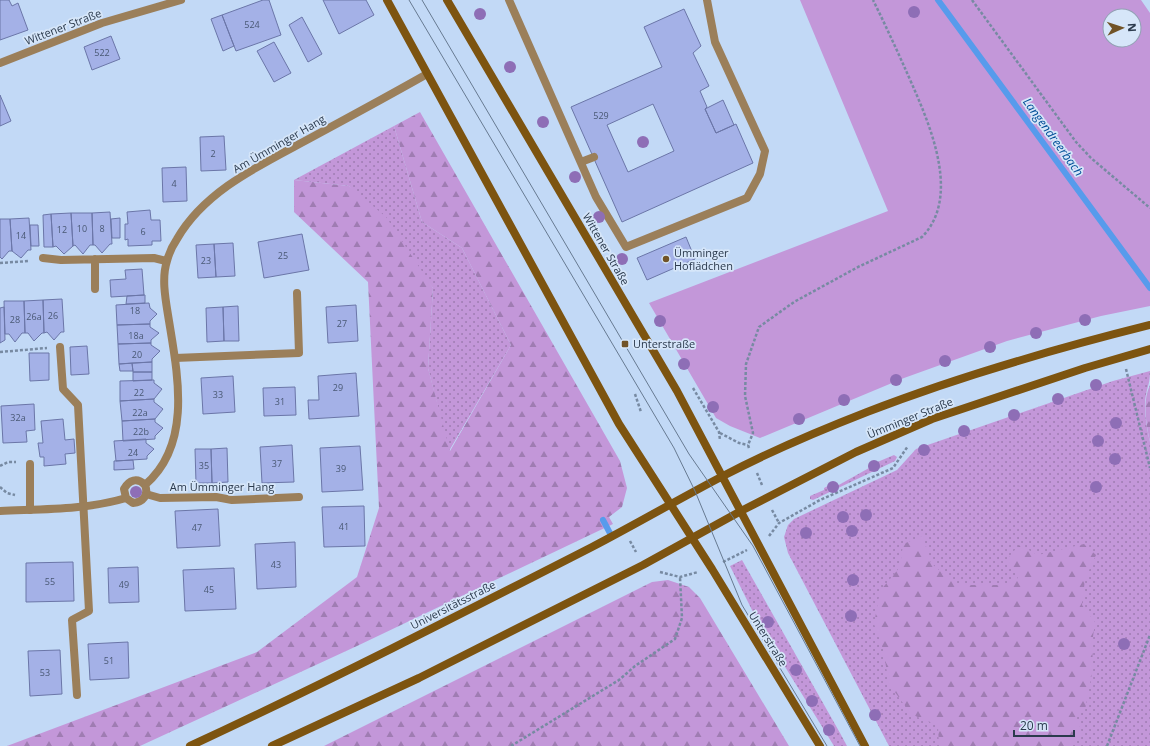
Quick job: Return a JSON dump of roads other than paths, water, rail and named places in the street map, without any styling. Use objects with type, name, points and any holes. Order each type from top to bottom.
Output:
[{"type":"main road","points":[[387,0],[619,424],[670,505]]},
{"type":"main road","name":"Wittener Straße","points":[[447,0],[677,391],[741,511]]},
{"type":"main road","name":"Ümminger Straße","points":[[723,476],[823,430],[917,393],[1026,357],[1150,325]]},
{"type":"main road","name":"Ümminger Straße","points":[[692,538],[856,452],[932,419],[1123,356],[1150,349]]},
{"type":"main road","name":"Universitätsstraße","points":[[190,746],[347,670],[625,530],[723,476]]},
{"type":"main road","name":"Unterstraße","points":[[670,505],[712,569],[820,746]]},
{"type":"main road","points":[[741,511],[865,746]]},
{"type":"main road","points":[[272,746],[419,678],[643,565],[692,538]]},
{"type":"street","name":"Wittener Straße","points":[[0,63],[102,23],[182,0]]},
{"type":"street","points":[[509,0],[596,197],[626,247],[747,198],[760,174],[765,152],[715,42],[707,0]]},
{"type":"street","name":"Am Ümminger Hang","points":[[299,497],[232,500],[216,497],[160,498],[145,490],[138,480],[127,484],[124,489],[126,498],[133,503],[144,499],[145,490],[156,476],[173,446],[178,419],[175,358],[165,284],[166,261],[177,238],[195,214],[249,171],[427,74]]},
{"type":"street","points":[[581,162],[594,157]]},
{"type":"street","points":[[43,258],[61,260],[154,258],[166,261]]},
{"type":"street","points":[[95,259],[95,289]]},
{"type":"street","points":[[175,358],[299,353],[297,293]]},
{"type":"street","points":[[60,347],[63,389],[78,405],[82,507],[89,611],[72,620],[77,696]]},
{"type":"street","points":[[30,464],[30,510]]},
{"type":"street","name":"Am Ümminger Hang","points":[[0,511],[82,507],[106,504],[126,498]]},
{"type":"waterway","name":"Langendreerbach","points":[[938,0],[1150,288]]},
{"type":"waterway","points":[[603,520],[612,537]]},
{"type":"tram line","points":[[409,0],[674,448],[695,491],[742,605],[827,746]]},
{"type":"tram line","points":[[422,0],[689,454],[753,546],[860,746]]},
{"type":"place","name":"Ümminger Hoflädchen","points":[[666,259]]},
{"type":"place","name":"Unterstraße","points":[[625,344]]}]
